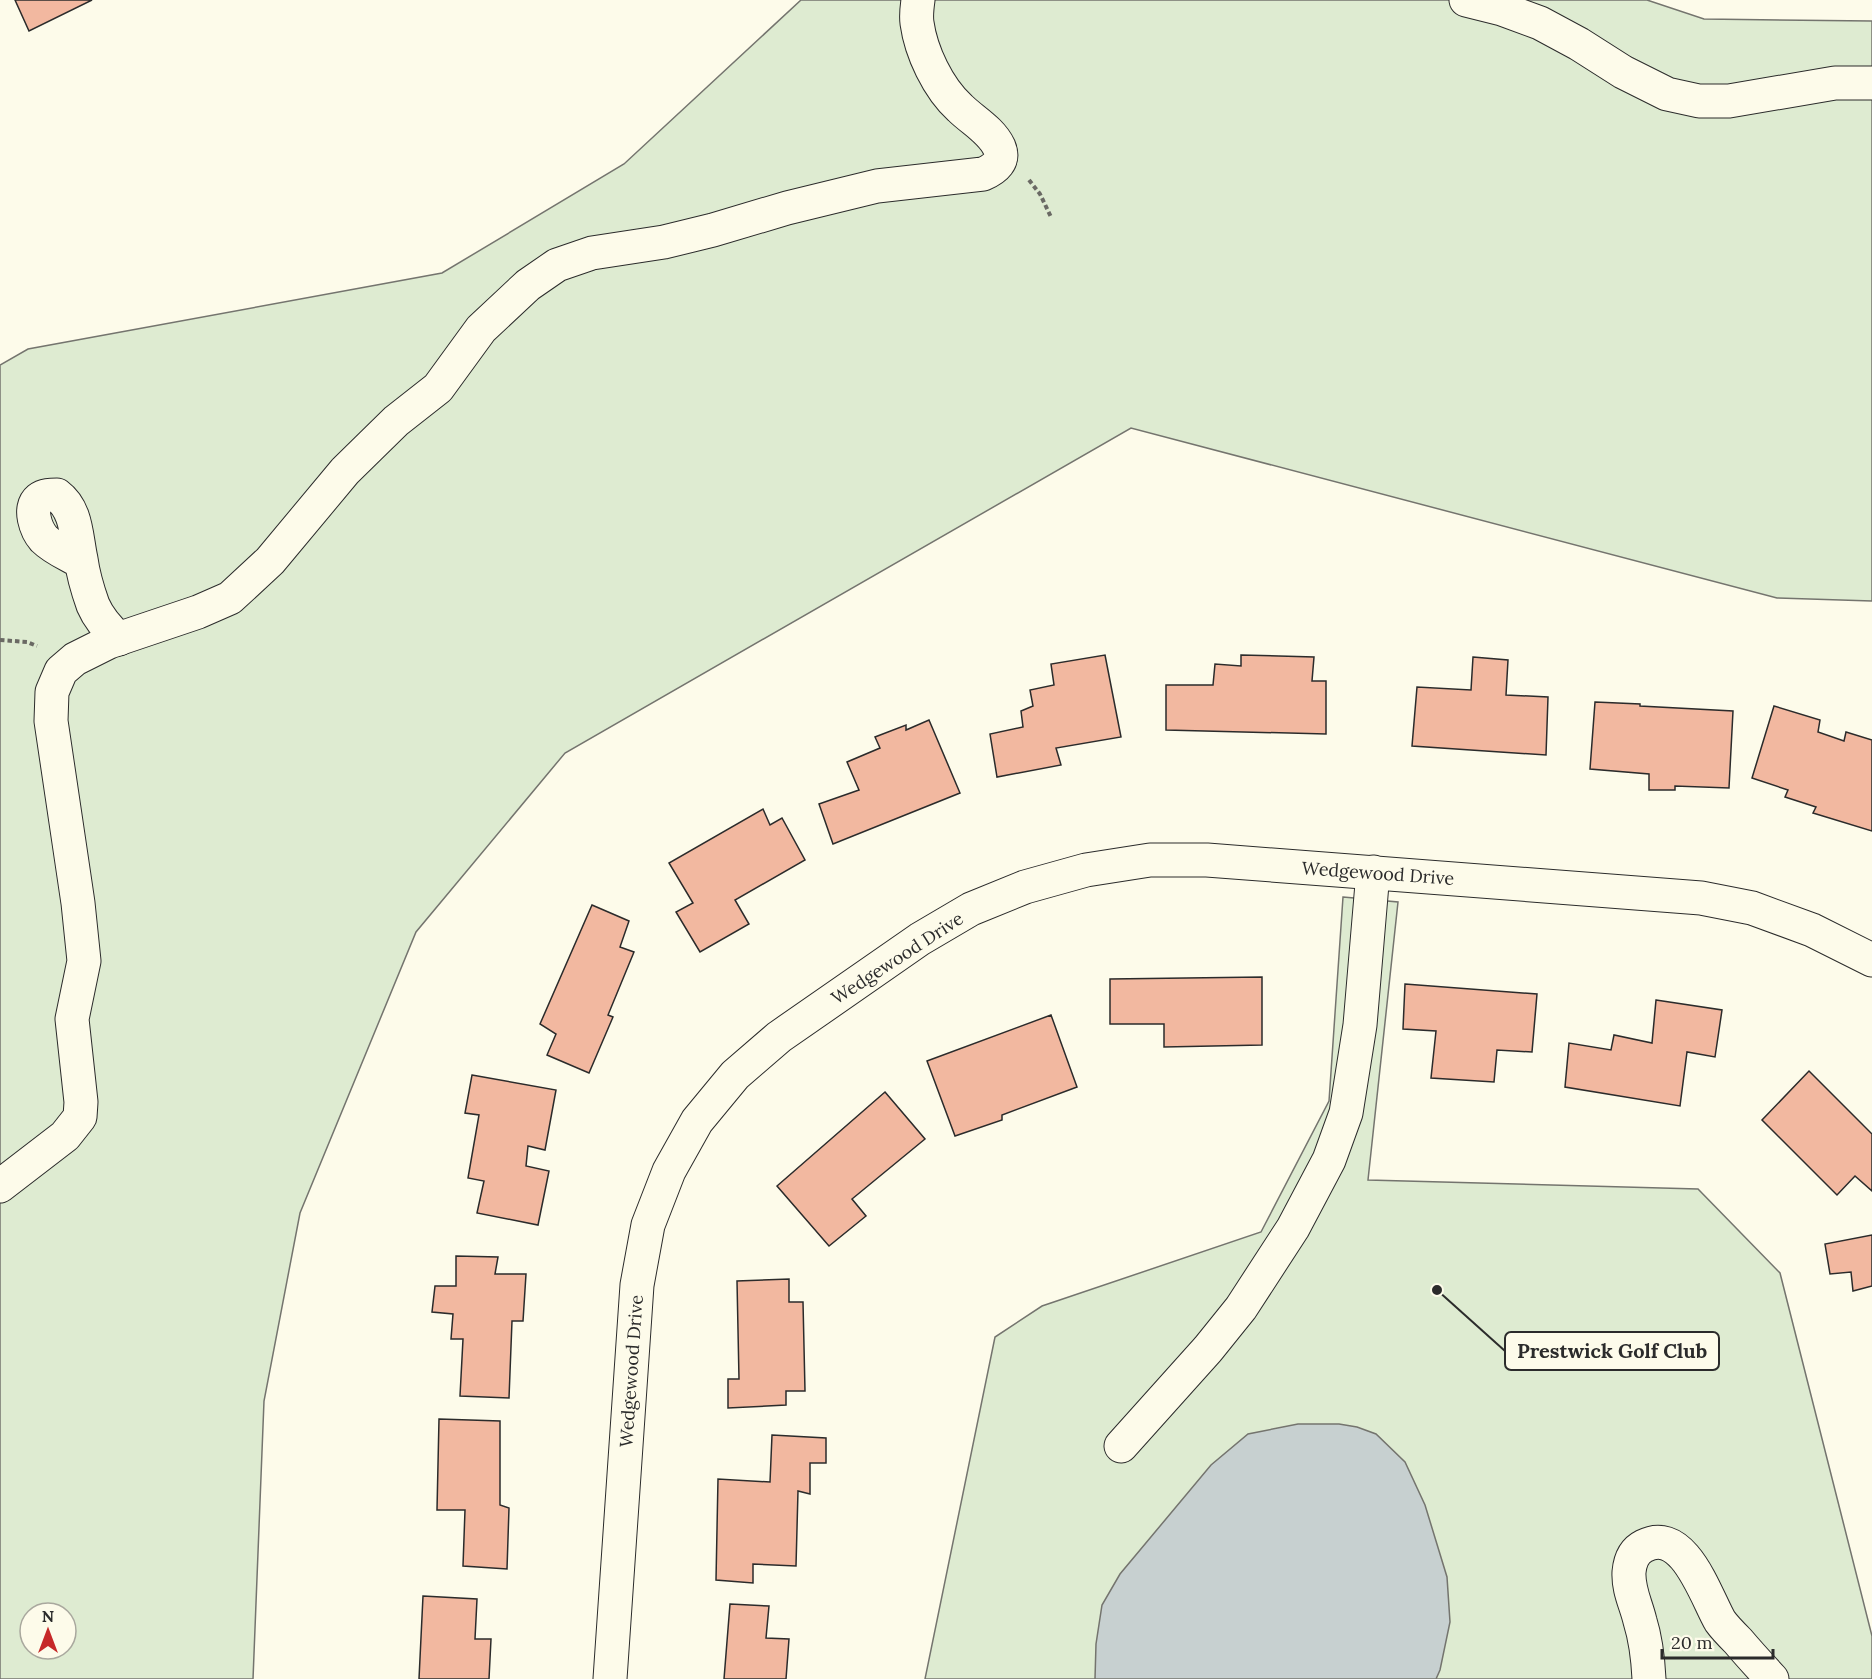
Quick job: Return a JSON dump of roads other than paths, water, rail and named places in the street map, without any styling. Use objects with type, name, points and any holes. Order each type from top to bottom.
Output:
[{"type":"street","points":[[0,1186],[65,1136],[80,1117],[81,1102],[72,1019],[84,961],[78,903],[51,721],[52,692],[61,671],[75,659],[119,639],[198,612],[230,598],[270,561],[345,471],[396,421],[438,388],[481,329],[528,285],[557,266],[592,253],[664,242],[877,186],[983,174],[995,169],[1001,157],[992,136],[957,106],[936,76],[922,47],[916,21],[918,0]]},
{"type":"street","points":[[1466,0],[1540,22],[1623,72],[1667,94],[1699,101],[1729,101],[1835,83],[1872,84]]},
{"type":"street","points":[[81,562],[94,606],[104,625],[119,639]]},
{"type":"street","name":"Wedgewood Drive","points":[[610,1679],[637,1285],[648,1225],[669,1171],[697,1121],[735,1076],[779,1037],[920,939],[972,909],[1025,887],[1086,870],[1150,860],[1207,860],[1677,896],[1721,902],[1752,908],[1812,930],[1872,960]]},
{"type":"street","points":[[1121,1446],[1208,1349],[1241,1308],[1293,1228],[1329,1160],[1346,1113],[1360,1025],[1373,873]]},
{"type":"street","points":[[1649,1679],[1647,1652],[1640,1620],[1630,1592],[1629,1572],[1632,1558],[1643,1546],[1654,1543],[1666,1544],[1680,1551],[1694,1570],[1721,1622],[1772,1679]]},
{"type":"place","name":"Prestwick Golf Club","points":[[1437,1290]]}]
